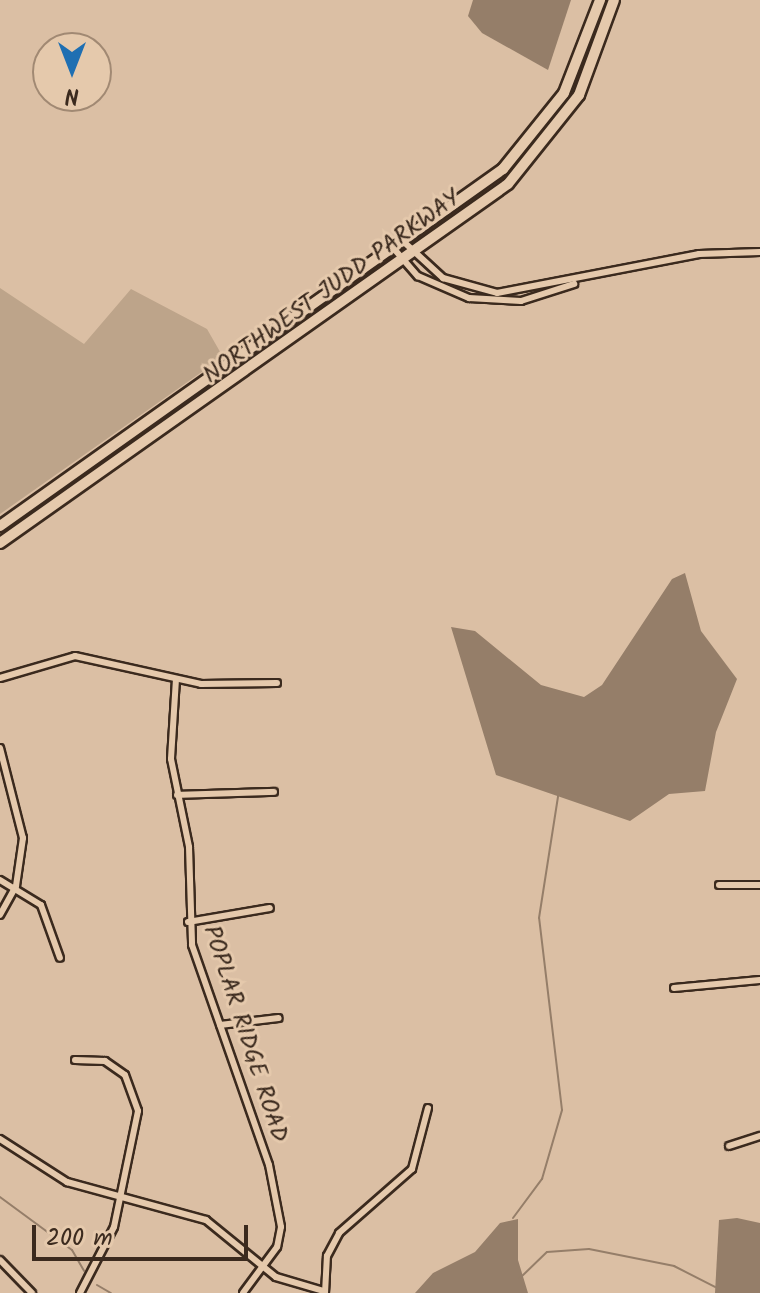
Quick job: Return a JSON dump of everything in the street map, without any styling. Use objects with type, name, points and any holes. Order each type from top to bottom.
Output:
[{"type":"highway","name":"NORTHWEST JUDD PARKWAY","points":[[0,526],[490,181],[535,135],[577,68],[600,0]]},
{"type":"highway","name":"NORTHWEST JUDD PARKWAY","points":[[0,543],[497,193],[543,148],[588,78],[614,0]]},
{"type":"street","points":[[405,243],[408,257],[427,282],[483,301],[539,298],[577,282]]},
{"type":"street","points":[[395,250],[443,278],[488,292],[577,282],[699,254],[760,252]]},
{"type":"street","points":[[0,678],[75,656],[176,679],[277,683]]},
{"type":"street","name":"POPLAR RIDGE ROAD","points":[[176,679],[171,759],[189,847],[188,922],[275,1188],[281,1227],[262,1265],[243,1293]]},
{"type":"street","points":[[0,748],[23,829],[16,886],[0,915]]},
{"type":"street","points":[[177,795],[274,792]]},
{"type":"street","points":[[0,880],[16,886],[48,914],[60,958]]},
{"type":"street","points":[[719,885],[760,885]]},
{"type":"street","points":[[188,922],[270,908]]},
{"type":"street","points":[[674,988],[760,980]]},
{"type":"street","points":[[220,1025],[279,1018]]},
{"type":"street","points":[[75,1060],[105,1061],[135,1092],[114,1227],[80,1293]]},
{"type":"street","points":[[0,1139],[67,1182],[206,1220],[276,1277],[324,1292],[339,1233],[412,1169],[428,1108]]},
{"type":"street","points":[[729,1146],[760,1136]]},
{"type":"street","points":[[0,1260],[32,1293]]},
{"type":"shaded area","points":[[473,0],[571,0],[548,70],[482,33],[468,16]]},
{"type":"shaded area","points":[[604,0],[609,0],[578,87],[537,143],[575,81]]},
{"type":"shaded area","points":[[0,288],[84,344],[131,289],[207,329],[223,357],[0,514]]},
{"type":"shaded area","points":[[309,316],[311,319],[0,537],[0,531]]},
{"type":"shaded area","points":[[685,573],[701,631],[737,679],[716,732],[705,791],[669,794],[630,821],[496,775],[451,627],[475,631],[541,685],[584,697],[602,685],[672,579]]},
{"type":"shaded area","points":[[737,1218],[760,1223],[760,1293],[715,1293],[719,1220]]},
{"type":"shaded area","points":[[518,1219],[518,1260],[528,1293],[415,1293],[433,1273],[475,1252],[500,1223]]},
{"type":"waterway","points":[[513,1218],[542,1179],[562,1110],[539,918],[558,796]]},
{"type":"waterway","points":[[0,1197],[72,1250],[84,1271]]},
{"type":"waterway","points":[[520,1278],[547,1252],[589,1249],[674,1266],[715,1287]]},
{"type":"waterway","points":[[97,1285],[111,1293]]}]
